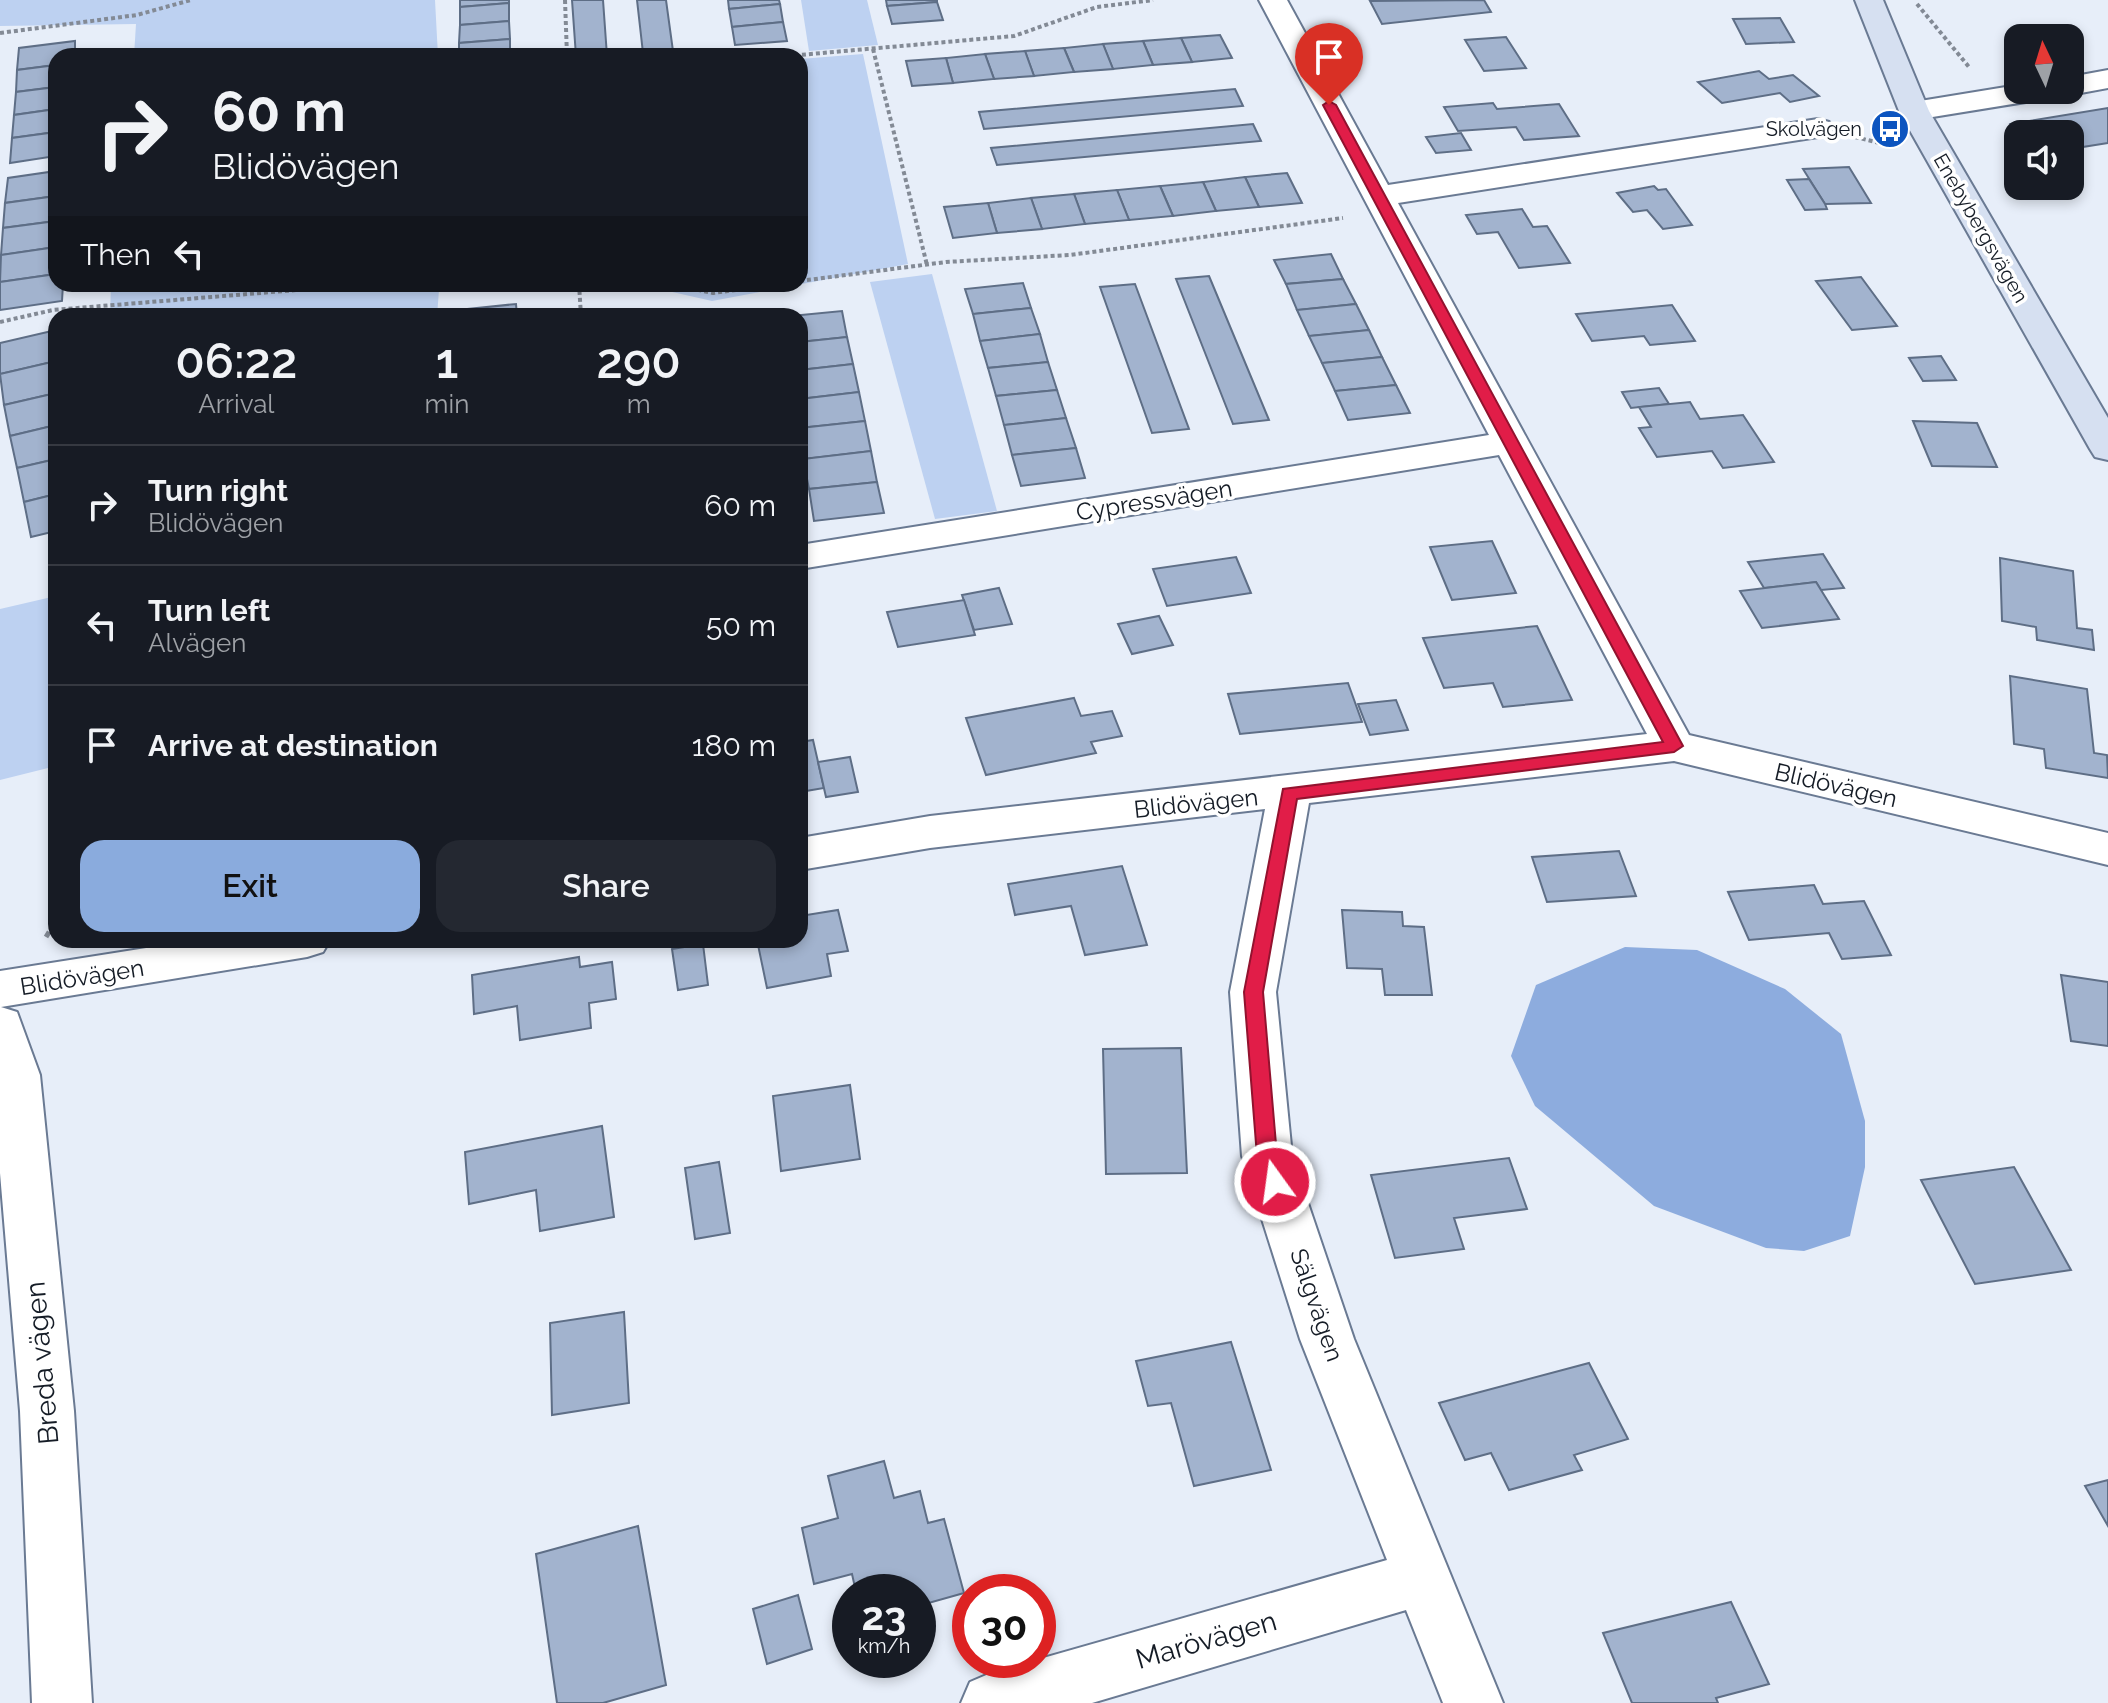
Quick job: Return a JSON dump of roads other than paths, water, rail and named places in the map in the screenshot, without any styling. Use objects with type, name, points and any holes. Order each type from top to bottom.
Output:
[{"type":"main road","name":"Enebybergsvägen","points":[[1869,0],[1914,111],[2108,449]]},
{"type":"street","points":[[1273,0],[1508,443],[1674,746]]},
{"type":"street","points":[[2084,83],[2108,79]]},
{"type":"street","points":[[1914,111],[2004,96]]},
{"type":"street","points":[[1383,205],[1818,128]]},
{"type":"street","name":"Cypressvägen","points":[[808,556],[1508,443]]},
{"type":"street","name":"Blidövägen","points":[[808,853],[930,832],[1289,793],[1674,746],[2108,849]]},
{"type":"street","name":"Sälgvägen","points":[[1289,793],[1253,992],[1267,1156],[1327,1339],[1420,1578],[1473,1703]]},
{"type":"street","name":"Blidövägen","points":[[0,989],[257,948]]},
{"type":"street","name":"Breda vägen","points":[[0,1025],[16,1075],[46,1396],[62,1703]]},
{"type":"street","name":"Marövägen","points":[[991,1703],[1420,1578]]},
{"type":"place","name":"Skolvägen","points":[[1890,129]]}]
